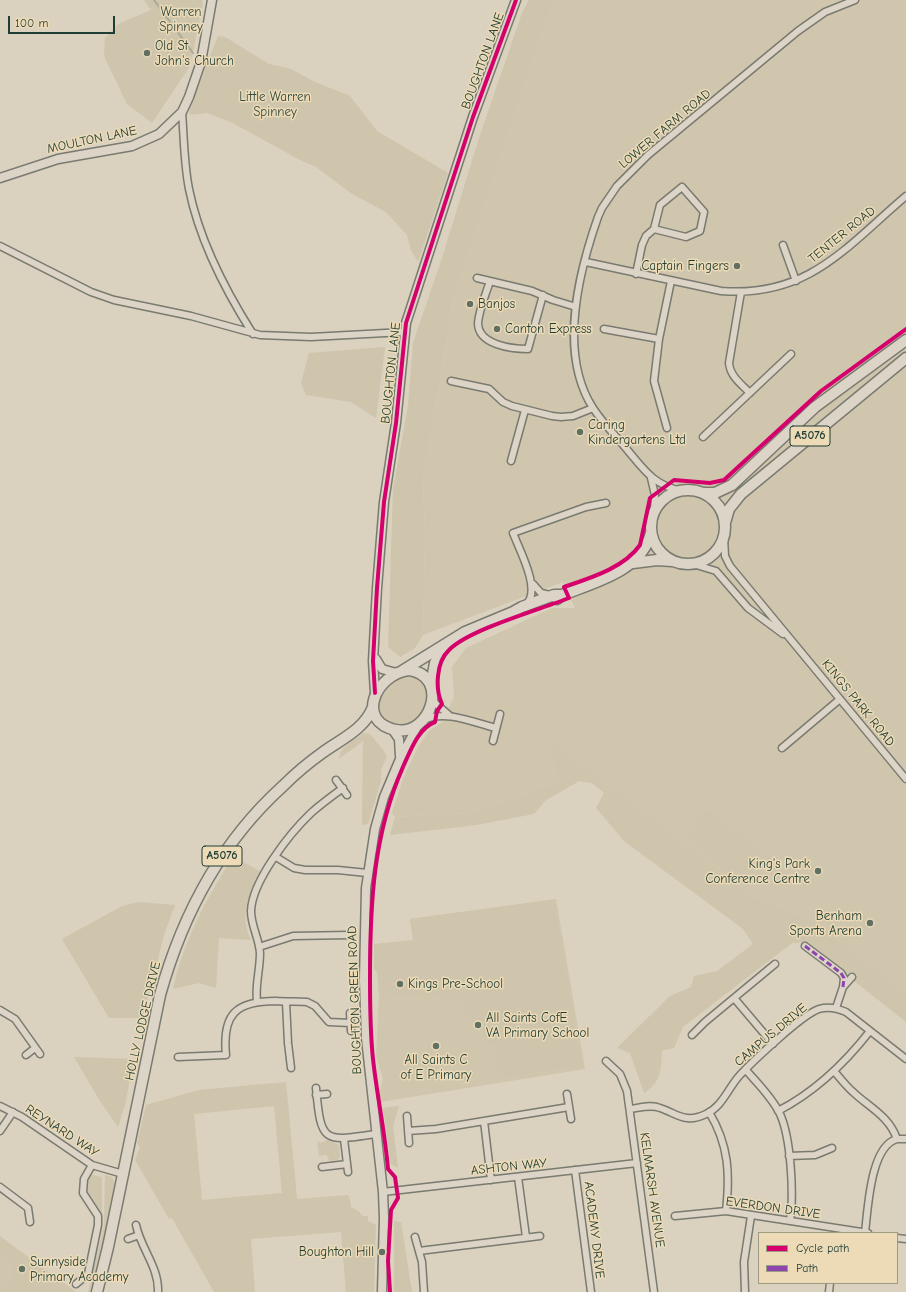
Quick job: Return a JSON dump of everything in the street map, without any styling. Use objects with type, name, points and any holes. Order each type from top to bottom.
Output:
[{"type":"main road","points":[[633,563],[644,550],[651,532],[654,512],[663,500],[682,491],[715,493],[732,485],[815,407],[903,343]]},
{"type":"main road","name":"A5076","points":[[725,523],[729,509],[741,494],[906,358]]},
{"type":"main road","points":[[390,728],[377,716],[373,707],[375,693],[381,685],[399,672],[465,632],[514,612],[522,607],[608,576],[633,563],[657,560],[693,564],[712,556],[721,545],[724,538],[725,523],[716,502],[704,493]]},
{"type":"main road","points":[[651,532],[659,550],[674,562]]},
{"type":"main road","points":[[514,612],[524,611],[556,600],[558,595]]},
{"type":"main road","points":[[358,728],[370,726],[407,730],[420,723],[430,709],[432,697],[431,685],[435,664],[448,642]]},
{"type":"main road","points":[[399,672],[410,670],[420,673],[428,679],[431,685]]},
{"type":"main road","name":"HOLLY LODGE DRIVE","points":[[96,1292],[102,1272],[160,995],[177,941],[200,892],[229,847],[267,800],[314,759],[358,728],[367,719],[373,707]]},
{"type":"street","points":[[212,0],[201,62],[189,97],[182,112],[186,167],[194,208],[213,257],[252,334]]},
{"type":"street","name":"BOUGHTON LANE","points":[[375,693],[374,651],[384,502],[396,423],[404,332],[411,302],[443,212],[473,117],[516,0]]},
{"type":"street","name":"LOWER FARM ROAD","points":[[651,478],[593,408],[580,380],[576,360],[573,339],[576,307],[586,262],[602,208],[617,186],[634,167],[798,31],[825,12],[855,0]]},
{"type":"street","name":"MOULTON LANE","points":[[0,178],[58,159],[132,146],[146,141],[159,134],[182,112]]},
{"type":"street","points":[[636,274],[642,245],[646,236],[654,229],[660,205],[682,187],[704,212],[700,231],[686,237],[654,229]]},
{"type":"street","name":"TENTER ROAD","points":[[586,262],[636,274],[721,291],[741,292],[768,290],[796,281],[831,261],[906,196]]},
{"type":"street","points":[[783,245],[796,281]]},
{"type":"street","points":[[0,246],[91,292],[114,300],[191,316],[252,334],[284,337],[404,332]]},
{"type":"street","points":[[477,278],[542,295],[558,302],[576,307]]},
{"type":"street","points":[[490,281],[478,324],[484,337],[493,343],[516,349],[528,349],[542,295]]},
{"type":"street","points":[[667,428],[654,381],[659,339],[671,281]]},
{"type":"street","points":[[741,292],[729,363],[730,371],[734,377],[750,393]]},
{"type":"street","points":[[604,329],[659,339]]},
{"type":"street","points":[[703,437],[791,354]]},
{"type":"street","points":[[452,381],[489,389],[503,402],[525,410],[562,417],[573,416],[593,408]]},
{"type":"street","points":[[511,462],[525,410]]},
{"type":"street","points":[[651,478],[666,487],[682,491]]},
{"type":"street","points":[[651,478],[655,495],[654,512]]},
{"type":"street","points":[[558,595],[541,593],[532,583],[513,533],[586,507],[606,503]]},
{"type":"street","name":"KINGS PARK ROAD","points":[[724,538],[726,556],[730,566],[906,779]]},
{"type":"street","name":"KINGS PARK ROAD","points":[[693,564],[716,571],[748,608],[792,641]]},
{"type":"street","points":[[522,607],[531,598],[532,583]]},
{"type":"street","name":"BOUGHTON LANE","points":[[374,651],[377,664],[382,669],[399,672]]},
{"type":"street","points":[[432,697],[435,703],[450,716]]},
{"type":"street","points":[[782,748],[840,699]]},
{"type":"street","points":[[493,741],[500,714]]},
{"type":"street","points":[[420,723],[436,716],[450,716],[496,728]]},
{"type":"street","name":"BOUGHTON GREEN ROAD","points":[[382,1292],[384,1218],[383,1192],[366,1038],[364,973],[367,873],[376,823],[400,759],[420,723]]},
{"type":"street","name":"BOUGHTON GREEN ROAD","points":[[390,728],[399,739],[400,759]]},
{"type":"street","points":[[336,780],[348,794]]},
{"type":"street","points":[[257,1002],[256,990],[260,966],[259,947],[252,922],[252,906],[259,885],[276,857],[306,818],[343,788]]},
{"type":"street","points":[[276,857],[294,868],[305,870],[338,870],[367,873]]},
{"type":"street","points":[[259,947],[293,936],[350,935]]},
{"type":"street","points":[[805,946],[841,973],[844,978],[843,987],[836,1008],[846,1012],[906,1059]]},
{"type":"street","points":[[692,1035],[705,1022],[775,964]]},
{"type":"street","points":[[843,987],[852,977]]},
{"type":"street","points":[[734,998],[773,1044]]},
{"type":"street","points":[[178,1057],[226,1055],[225,1037],[228,1022],[241,1007],[257,1002],[301,1001],[311,1004],[330,1022],[350,1023]]},
{"type":"street","points":[[286,1002],[291,1068]]},
{"type":"street","name":"CAMPUS DRIVE","points":[[630,1109],[653,1106],[685,1118],[695,1118],[709,1112],[725,1097],[746,1070],[773,1044],[810,1013],[821,1008],[836,1008]]},
{"type":"street","points":[[0,1010],[16,1019],[40,1054]]},
{"type":"street","points":[[350,1013],[351,1031]]},
{"type":"street","points":[[778,1111],[803,1097],[834,1071],[854,1051],[870,1031]]},
{"type":"street","points":[[26,1055],[35,1048]]},
{"type":"street","name":"KELMARSH AVENUE","points":[[606,1061],[620,1074],[627,1091],[654,1292]]},
{"type":"street","points":[[746,1070],[778,1111],[783,1122],[789,1156],[793,1199],[790,1221]]},
{"type":"street","points":[[834,1071],[852,1092],[886,1119],[894,1130],[897,1139]]},
{"type":"street","points":[[316,1088],[318,1117],[323,1129],[333,1137],[344,1139],[376,1134]]},
{"type":"street","points":[[316,1095],[327,1094]]},
{"type":"street","points":[[567,1094],[571,1118]]},
{"type":"street","name":"REYNARD WAY","points":[[0,1106],[13,1112],[92,1165],[123,1174]]},
{"type":"street","points":[[408,1131],[436,1129],[569,1107]]},
{"type":"street","name":"REYNARD WAY","points":[[0,1131],[13,1112]]},
{"type":"street","points":[[709,1112],[721,1133],[724,1145],[727,1166],[728,1196],[726,1211]]},
{"type":"street","points":[[407,1116],[409,1143]]},
{"type":"street","points":[[484,1121],[491,1180]]},
{"type":"street","points":[[344,1139],[348,1172]]},
{"type":"street","points":[[865,1232],[878,1158],[882,1151],[897,1139],[906,1139]]},
{"type":"street","points":[[789,1156],[815,1155],[832,1148]]},
{"type":"street","name":"ASHTON WAY","points":[[383,1192],[637,1163]]},
{"type":"street","points":[[322,1167],[347,1164]]},
{"type":"street","points":[[76,1284],[88,1274],[98,1225],[98,1216],[83,1193],[84,1179],[92,1165]]},
{"type":"street","name":"ACADEMY DRIVE","points":[[575,1170],[591,1292]]},
{"type":"street","points":[[518,1177],[526,1237]]},
{"type":"street","points":[[0,1188],[28,1208],[30,1222]]},
{"type":"street","name":"EVERDON DRIVE","points":[[675,1216],[726,1211],[836,1230],[865,1232]]},
{"type":"street","points":[[745,1292],[744,1262],[751,1216]]},
{"type":"street","points":[[136,1225],[157,1275],[158,1292]]},
{"type":"street","points":[[128,1239],[139,1235]]},
{"type":"street","points":[[419,1251],[540,1236]]},
{"type":"street","points":[[415,1238],[419,1251],[424,1292]]},
{"type":"shaded area","points":[[556,0],[906,0],[906,1022],[550,741],[558,782],[470,813],[395,817],[392,813],[403,779],[418,747],[429,731],[441,723],[454,697],[452,667],[466,648],[552,608],[575,608],[563,582],[423,635],[425,534],[423,480],[454,296],[546,22]]},
{"type":"shaded area","name":"All Saints CofE VA Primary School","points":[[556,899],[585,1069],[380,1102],[379,1095],[383,1079],[376,1056],[379,994],[377,971],[417,967],[410,919]]},
{"type":"shaded area","name":"Sunnyside Primary Academy","points":[[0,1236],[20,1251],[76,1292],[0,1292]]},
{"type":"green space","name":"Warren Spinney","points":[[144,0],[202,0],[203,4],[190,66],[152,123],[127,104],[104,56],[105,38],[118,24],[151,10]]},
{"type":"green space","points":[[529,0],[556,0],[546,22],[454,296],[423,480],[425,534],[423,635],[415,648],[400,657],[388,647],[393,489],[408,406],[413,343],[443,255],[479,138],[522,13]]},
{"type":"green space","name":"Little Warren Spinney","points":[[218,36],[225,37],[269,64],[291,69],[315,82],[350,96],[377,131],[448,173],[418,262],[411,250],[407,235],[386,212],[352,194],[316,167],[300,160],[231,122],[207,113],[190,115],[189,108]]},
{"type":"green space","points":[[385,347],[376,418],[351,402],[306,395],[301,383],[309,353]]},
{"type":"green space","points":[[906,347],[906,352],[740,489],[737,485],[839,394]]},
{"type":"green space","points":[[690,496],[702,498],[712,505],[719,515],[721,527],[719,539],[712,549],[702,556],[690,558],[678,556],[668,549],[661,539],[659,527],[661,515],[668,505],[678,498]]},
{"type":"green space","points":[[727,568],[734,577],[739,588],[755,608],[754,609],[723,572]]},
{"type":"green space","points":[[412,676],[419,678],[426,685],[427,691],[423,709],[416,719],[408,724],[399,725],[390,722],[384,717],[380,710],[379,701],[389,685],[400,679]]},
{"type":"green space","points":[[364,733],[370,734],[387,757],[381,770],[381,781],[368,824],[362,825],[363,741],[339,759],[342,750]]},
{"type":"green space","points":[[549,740],[754,899],[809,921],[906,993],[906,1021],[809,942],[792,943],[683,1027],[674,1048],[662,1051],[660,1070],[657,1080],[650,1089],[644,1093],[630,1053],[617,1048],[670,996],[691,987],[694,976],[717,971],[753,944],[743,929],[624,841],[596,808],[604,793],[592,783],[579,781],[545,801],[534,814],[476,825],[390,835],[395,817],[470,813],[558,782]]},
{"type":"green space","points":[[708,810],[770,859],[748,887],[686,838]]},
{"type":"green space","points":[[233,857],[260,871],[252,888],[247,905],[247,931],[251,940],[219,938],[216,988],[199,983],[173,989],[183,954],[197,920]]},
{"type":"green space","name":"All Saints CofE VA Primary School","points":[[553,900],[581,1065],[500,1078],[496,1046],[485,1040],[483,1029],[472,1021],[473,1019],[461,1012],[465,1007],[451,996],[447,1001],[439,995],[379,994],[378,975],[374,968],[374,944],[413,940],[410,919]]},
{"type":"green space","points":[[138,902],[175,905],[164,935],[143,1018],[109,1018],[62,939],[122,906]]},
{"type":"green space","points":[[74,1057],[134,1059],[125,1105],[118,1127],[100,1101]]},
{"type":"green space","points":[[286,1082],[297,1199],[348,1195],[351,1207],[363,1216],[368,1216],[368,1221],[376,1225],[374,1292],[346,1292],[341,1232],[251,1239],[255,1292],[214,1292],[172,1218],[169,1219],[135,1160],[140,1147],[137,1143],[146,1105],[199,1090]],"holes":[[[274,1106],[282,1193],[202,1200],[194,1114]]]},
{"type":"green space","points":[[399,1106],[393,1126],[398,1168],[391,1164],[383,1108]]},
{"type":"green space","points":[[328,1140],[339,1145],[340,1156],[338,1160],[330,1161],[326,1155],[319,1156],[317,1141],[321,1143]]},
{"type":"green space","points":[[92,1175],[102,1177],[102,1219],[86,1193],[87,1179]]},
{"type":"green space","points":[[105,1175],[112,1177],[116,1186],[96,1280],[92,1292],[88,1292],[104,1226]]},
{"type":"green space","points":[[394,1221],[401,1222],[412,1292],[394,1292]]},
{"type":"green space","points":[[0,1236],[15,1248],[11,1254],[13,1259],[10,1264],[0,1253]]},
{"type":"green space","name":"Sunnyside Primary Academy","points":[[21,1252],[76,1292],[1,1292],[13,1278],[14,1275],[12,1266]]},
{"type":"waterway","points":[[154,0],[193,53]]},
{"type":"marked path","points":[[805,946],[841,973],[844,978],[843,987]]},
{"type":"cycle path","points":[[375,693],[373,661],[384,502],[396,423],[406,323],[473,117],[516,0]]},
{"type":"cycle path","points":[[390,1292],[388,1261],[391,1210],[398,1198],[395,1177],[388,1169],[372,1049],[370,977],[371,923],[375,870],[385,818],[403,767],[419,735],[424,729],[435,722],[437,711],[442,704],[438,691],[438,676],[441,661],[449,650],[459,642],[488,627],[569,598],[564,587],[606,571],[625,560],[640,545],[650,498],[674,480],[710,483],[724,480],[821,391],[906,329]]},
{"type":"place","name":"Old St John's Church","points":[[147,53]]},
{"type":"place","name":"Captain Fingers","points":[[737,266]]},
{"type":"place","name":"Banjos","points":[[470,304]]},
{"type":"place","name":"Canton Express","points":[[497,329]]},
{"type":"place","name":"Caring Kindergartens Ltd","points":[[580,432]]},
{"type":"place","name":"King's Park Conference Centre","points":[[818,871]]},
{"type":"place","name":"Benham Sports Arena","points":[[870,923]]},
{"type":"place","name":"Kings Pre-School","points":[[400,984]]},
{"type":"place","name":"All Saints CofE VA Primary School","points":[[478,1025]]},
{"type":"place","name":"All Saints C of E Primary","points":[[436,1046]]},
{"type":"place","name":"Boughton Hill","points":[[382,1252]]},
{"type":"place","name":"Sunnyside Primary Academy","points":[[22,1269]]}]
